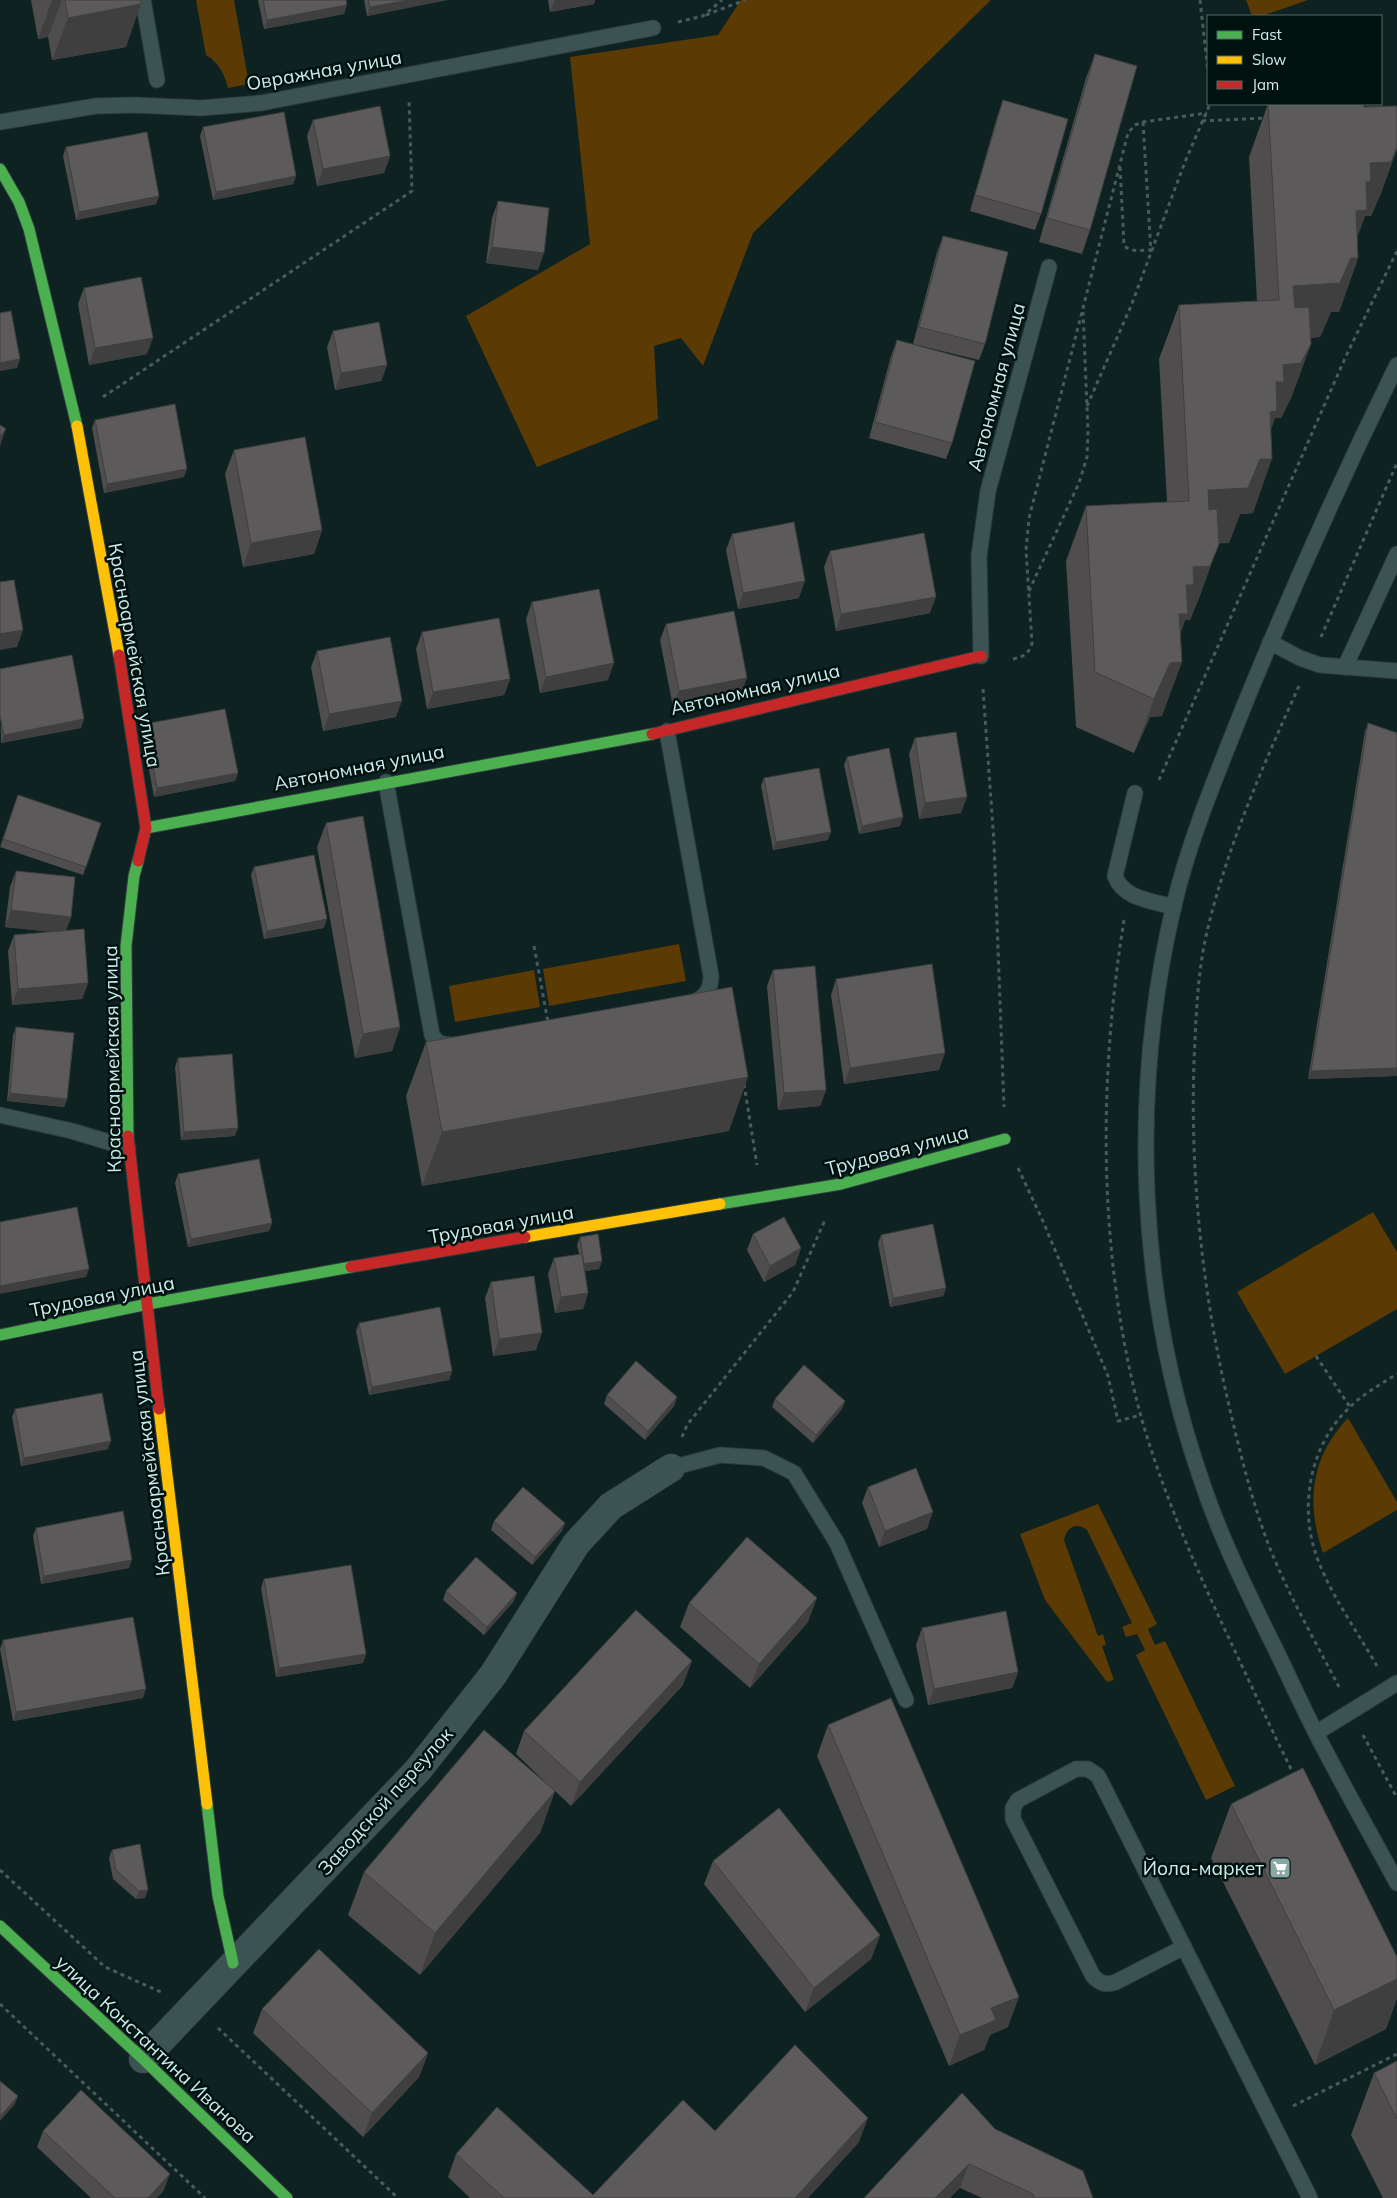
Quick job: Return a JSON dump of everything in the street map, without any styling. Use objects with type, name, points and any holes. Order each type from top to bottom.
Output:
[{"type":"street","name":"Красноармейская улица","points":[[0,168],[19,202],[29,229],[75,415],[114,626],[146,828],[134,876],[126,946],[128,1148],[218,1896],[233,1963]]},
{"type":"street","name":"Автономная улица","points":[[146,828],[667,731],[981,661]]},
{"type":"street","name":"Трудовая улица","points":[[0,1335],[148,1304],[434,1252],[841,1184],[1005,1139]]},
{"type":"street","name":"Заводской переулок","points":[[143,2059],[418,1770],[493,1675],[576,1544],[611,1506],[671,1468]]},
{"type":"street","name":"улица Константина Иванова","points":[[0,1926],[143,2059],[287,2198]]},
{"type":"lane","points":[[143,0],[157,80]]},
{"type":"lane","name":"Овражная улица","points":[[0,122],[96,106],[127,104],[200,108],[247,105],[653,28]]},
{"type":"lane","name":"Автономная улица","points":[[981,661],[979,556],[988,491],[1049,267]]},
{"type":"lane","points":[[1397,365],[1270,642],[1210,792],[1188,854],[1174,907],[1155,1011],[1147,1104],[1146,1149],[1149,1227],[1156,1291],[1171,1374],[1182,1419],[1202,1482],[1246,1591],[1316,1733],[1397,1884]]},
{"type":"lane","points":[[1345,667],[1397,554]]},
{"type":"lane","points":[[1270,642],[1310,662],[1397,671]]},
{"type":"lane","points":[[667,731],[711,976],[711,985],[708,992],[700,999],[682,1004]]},
{"type":"lane","points":[[386,782],[432,1035],[436,1042],[444,1045],[471,1042]]},
{"type":"lane","points":[[1135,793],[1115,876],[1122,889],[1129,894],[1174,907]]},
{"type":"lane","points":[[0,1115],[72,1131],[128,1148]]},
{"type":"lane","points":[[671,1468],[720,1455],[764,1458],[794,1473],[837,1543],[906,1700]]},
{"type":"lane","points":[[1316,1733],[1393,1685]]},
{"type":"lane","points":[[1184,1948],[1116,1982],[1108,1984],[1097,1981],[1013,1819],[1013,1808],[1018,1800],[1076,1769],[1088,1769],[1098,1776],[1310,2198]]},
{"type":"path","points":[[703,16],[722,0]]},
{"type":"path","points":[[653,28],[703,16],[745,0]]},
{"type":"path","points":[[1200,0],[1207,62]]},
{"type":"path","points":[[75,415],[412,191],[408,75]]},
{"type":"path","points":[[1087,406],[1150,255],[1201,121],[1210,105]]},
{"type":"path","points":[[1207,113],[1143,122],[1135,125],[1128,133],[1029,518],[1026,550],[1030,649],[1025,656],[1019,658],[981,661],[994,842],[1005,1139],[1042,1218],[1108,1376],[1118,1420],[1141,1415],[1166,1491],[1193,1560],[1298,1782]]},
{"type":"path","points":[[1201,121],[1270,119]]},
{"type":"path","points":[[1143,122],[1150,255]]},
{"type":"path","points":[[1120,164],[1124,245],[1133,250],[1151,250]]},
{"type":"path","points":[[1029,592],[1085,468],[1088,445],[1083,308]]},
{"type":"path","points":[[1397,463],[1246,805],[1225,865],[1205,939],[1200,968],[1195,1027],[1193,1099],[1197,1206],[1212,1323],[1238,1445],[1255,1505],[1284,1579],[1397,1798]]},
{"type":"path","points":[[534,946],[549,1028]]},
{"type":"path","points":[[744,1082],[753,1141]]},
{"type":"path","points":[[671,1468],[687,1425],[793,1292],[841,1184]]},
{"type":"path","points":[[1316,1356],[1350,1406]]},
{"type":"path","points":[[1393,1685],[1325,1576],[1314,1548],[1308,1519],[1308,1498],[1314,1469],[1323,1444],[1335,1423],[1350,1406],[1397,1374]]},
{"type":"path","points":[[0,2004],[205,2198]]},
{"type":"path","points":[[1270,2118],[1397,2054]]},
{"type":"shaded area","points":[[196,0],[234,0],[249,84],[228,88],[220,69],[206,55]]},
{"type":"shaded area","points":[[741,0],[991,0],[753,233],[703,366],[681,338],[654,346],[658,419],[537,467],[466,316],[590,244],[570,57],[718,35]]},
{"type":"shaded area","points":[[1246,0],[1308,0],[1265,15],[1252,15]]},
{"type":"shaded area","points":[[679,944],[686,981],[549,1006],[543,969]]},
{"type":"shaded area","points":[[534,970],[540,1007],[455,1022],[449,986]]},
{"type":"shaded area","points":[[1373,1212],[1397,1252],[1397,1309],[1285,1374],[1237,1292]]},
{"type":"shaded area","points":[[1348,1418],[1397,1502],[1397,1510],[1323,1553],[1314,1516],[1315,1482],[1319,1465],[1326,1449],[1335,1433]]},
{"type":"shaded area","points":[[1098,1504],[1157,1624],[1148,1629],[1155,1645],[1165,1641],[1235,1786],[1206,1800],[1136,1655],[1145,1650],[1137,1634],[1126,1637],[1122,1627],[1132,1623],[1087,1530],[1079,1526],[1072,1527],[1067,1532],[1064,1540],[1098,1636],[1103,1634],[1106,1645],[1102,1646],[1114,1680],[1107,1682],[1045,1600],[1020,1534]]},
{"type":"building","points":[[65,0],[141,0],[141,4],[68,18]]},
{"type":"building","points":[[263,0],[346,0],[347,5],[267,20]]},
{"type":"building","points":[[368,0],[409,0],[370,7]]},
{"type":"building","points":[[1095,54],[1137,66],[1090,230],[1047,218]]},
{"type":"building","points":[[1003,100],[1068,119],[1041,214],[975,195]]},
{"type":"building","points":[[1268,105],[1397,106],[1397,147],[1391,162],[1370,163],[1371,181],[1366,182],[1367,210],[1356,211],[1358,258],[1351,258],[1340,283],[1293,286],[1295,308],[1309,307],[1311,344],[1301,363],[1283,365],[1284,382],[1276,382],[1277,411],[1270,412],[1272,459],[1260,459],[1248,488],[1208,490],[1209,510],[1217,509],[1219,544],[1210,566],[1193,567],[1194,585],[1186,585],[1188,614],[1179,614],[1182,662],[1170,663],[1154,699],[1095,672],[1086,506],[1189,501],[1179,305],[1279,300]]},
{"type":"building","points":[[380,106],[390,156],[323,169],[313,120]]},
{"type":"building","points":[[284,112],[296,176],[216,192],[203,127]]},
{"type":"building","points":[[147,132],[159,196],[79,212],[66,147]]},
{"type":"building","points":[[498,201],[549,208],[544,253],[492,247]]},
{"type":"building","points":[[943,236],[1008,252],[985,344],[919,327]]},
{"type":"building","points":[[141,277],[153,338],[95,348],[84,288]]},
{"type":"building","points":[[11,311],[20,359],[0,363],[0,313]]},
{"type":"building","points":[[379,322],[387,365],[341,373],[333,331]]},
{"type":"building","points":[[897,340],[975,361],[952,443],[875,422]]},
{"type":"building","points":[[175,404],[187,469],[107,484],[95,420]]},
{"type":"building","points":[[0,425],[6,429],[0,437]]},
{"type":"building","points":[[305,437],[322,530],[251,543],[234,450]]},
{"type":"building","points":[[794,522],[805,581],[743,593],[732,534]]},
{"type":"building","points":[[924,533],[936,597],[841,614],[830,551]]},
{"type":"building","points":[[14,580],[23,630],[0,634],[0,582]]},
{"type":"building","points":[[599,589],[614,663],[546,677],[532,602]]},
{"type":"building","points":[[734,611],[747,678],[679,691],[666,624]]},
{"type":"building","points":[[499,618],[510,679],[433,692],[422,632]]},
{"type":"building","points":[[390,637],[402,701],[329,714],[317,651]]},
{"type":"building","points":[[72,655],[84,719],[4,735],[0,716],[0,669]]},
{"type":"building","points":[[225,709],[238,773],[157,788],[145,724]]},
{"type":"building","points":[[1368,723],[1397,733],[1397,1068],[1311,1071]]},
{"type":"building","points":[[956,732],[967,797],[925,803],[915,738]]},
{"type":"building","points":[[889,748],[903,817],[862,826],[847,757]]},
{"type":"building","points":[[819,768],[831,832],[776,842],[764,778]]},
{"type":"building","points":[[18,795],[101,823],[86,867],[3,839]]},
{"type":"building","points":[[363,816],[400,1027],[363,1034],[326,823]]},
{"type":"building","points":[[314,855],[327,919],[267,931],[254,867]]},
{"type":"building","points":[[16,871],[75,877],[71,917],[11,910]]},
{"type":"building","points":[[84,929],[88,983],[18,989],[14,935]]},
{"type":"building","points":[[932,964],[945,1053],[850,1068],[836,979]]},
{"type":"building","points":[[815,966],[826,1090],[784,1093],[773,970]]},
{"type":"building","points":[[732,987],[748,1077],[442,1132],[426,1042]]},
{"type":"building","points":[[16,1027],[74,1033],[67,1099],[10,1093]]},
{"type":"building","points":[[232,1054],[238,1128],[184,1132],[178,1058]]},
{"type":"building","points":[[259,1159],[272,1223],[191,1239],[178,1174]]},
{"type":"building","points":[[77,1207],[89,1269],[0,1286],[0,1222]]},
{"type":"building","points":[[784,1217],[801,1248],[770,1266],[753,1234]]},
{"type":"building","points":[[933,1224],[946,1288],[893,1298],[881,1235]]},
{"type":"building","points":[[598,1234],[602,1261],[584,1264],[580,1237]]},
{"type":"building","points":[[582,1254],[588,1293],[561,1297],[554,1258]]},
{"type":"building","points":[[534,1276],[542,1333],[499,1339],[491,1282]]},
{"type":"building","points":[[440,1307],[452,1371],[372,1387],[359,1323]]},
{"type":"building","points":[[636,1361],[677,1397],[648,1431],[607,1395]]},
{"type":"building","points":[[804,1365],[845,1401],[816,1435],[775,1399]]},
{"type":"building","points":[[102,1393],[111,1441],[24,1458],[15,1409]]},
{"type":"building","points":[[916,1468],[933,1512],[885,1531],[868,1487]]},
{"type":"building","points":[[523,1487],[565,1523],[535,1557],[494,1521]]},
{"type":"building","points":[[123,1511],[132,1560],[44,1576],[36,1528]]},
{"type":"building","points":[[747,1537],[817,1598],[759,1664],[689,1603]]},
{"type":"building","points":[[476,1557],[517,1593],[487,1627],[446,1591]]},
{"type":"building","points":[[351,1565],[366,1654],[279,1668],[264,1579]]},
{"type":"building","points":[[636,1610],[692,1661],[580,1782],[524,1731]]},
{"type":"building","points":[[1006,1611],[1018,1672],[934,1689],[922,1628]]},
{"type":"building","points":[[133,1617],[146,1689],[16,1712],[3,1640]]},
{"type":"building","points":[[891,1698],[1019,1997],[991,2008],[996,2020],[960,2035],[828,1725]]},
{"type":"building","points":[[484,1730],[555,1791],[435,1933],[364,1872]]},
{"type":"building","points":[[1303,1768],[1397,1957],[1397,1979],[1334,2010],[1231,1804]]},
{"type":"building","points":[[779,1808],[880,1935],[814,1988],[713,1861]]},
{"type":"building","points":[[140,1844],[148,1890],[139,1891],[116,1870],[112,1850]]},
{"type":"building","points":[[319,1949],[428,2053],[372,2113],[262,2009]]},
{"type":"building","points":[[795,2045],[868,2118],[795,2198],[504,2198],[456,2154],[497,2107],[593,2195],[683,2100],[715,2131]]},
{"type":"building","points":[[1397,2061],[1397,2119],[1374,2073]]},
{"type":"building","points":[[0,2081],[18,2096],[0,2117]]},
{"type":"building","points":[[81,2090],[170,2174],[148,2198],[115,2198],[43,2131]]},
{"type":"building","points":[[962,2093],[995,2129],[1083,2171],[1093,2198],[1034,2198],[1033,2194],[969,2164],[935,2198],[864,2198]]},
{"type":"traffic: fast","points":[[0,169],[19,202],[29,229],[77,426]]},
{"type":"traffic: fast","points":[[146,828],[652,734]]},
{"type":"traffic: fast","points":[[128,1136],[126,946],[134,876],[138,861]]},
{"type":"traffic: fast","points":[[720,1204],[841,1184],[1005,1139]]},
{"type":"traffic: fast","points":[[0,1335],[148,1304],[351,1267]]},
{"type":"traffic: fast","points":[[207,1804],[218,1896],[233,1963]]},
{"type":"traffic: fast","points":[[0,1926],[143,2059],[287,2198]]},
{"type":"traffic: slow","points":[[77,426],[119,655]]},
{"type":"traffic: slow","points":[[525,1237],[720,1204]]},
{"type":"traffic: slow","points":[[159,1409],[207,1804]]},
{"type":"traffic: jam","points":[[119,655],[146,828],[138,861]]},
{"type":"traffic: jam","points":[[652,734],[981,656]]},
{"type":"traffic: jam","points":[[128,1136],[159,1409]]},
{"type":"traffic: jam","points":[[351,1267],[525,1237]]},
{"type":"place","name":"Йола-маркет","points":[[1280,1868]]}]
